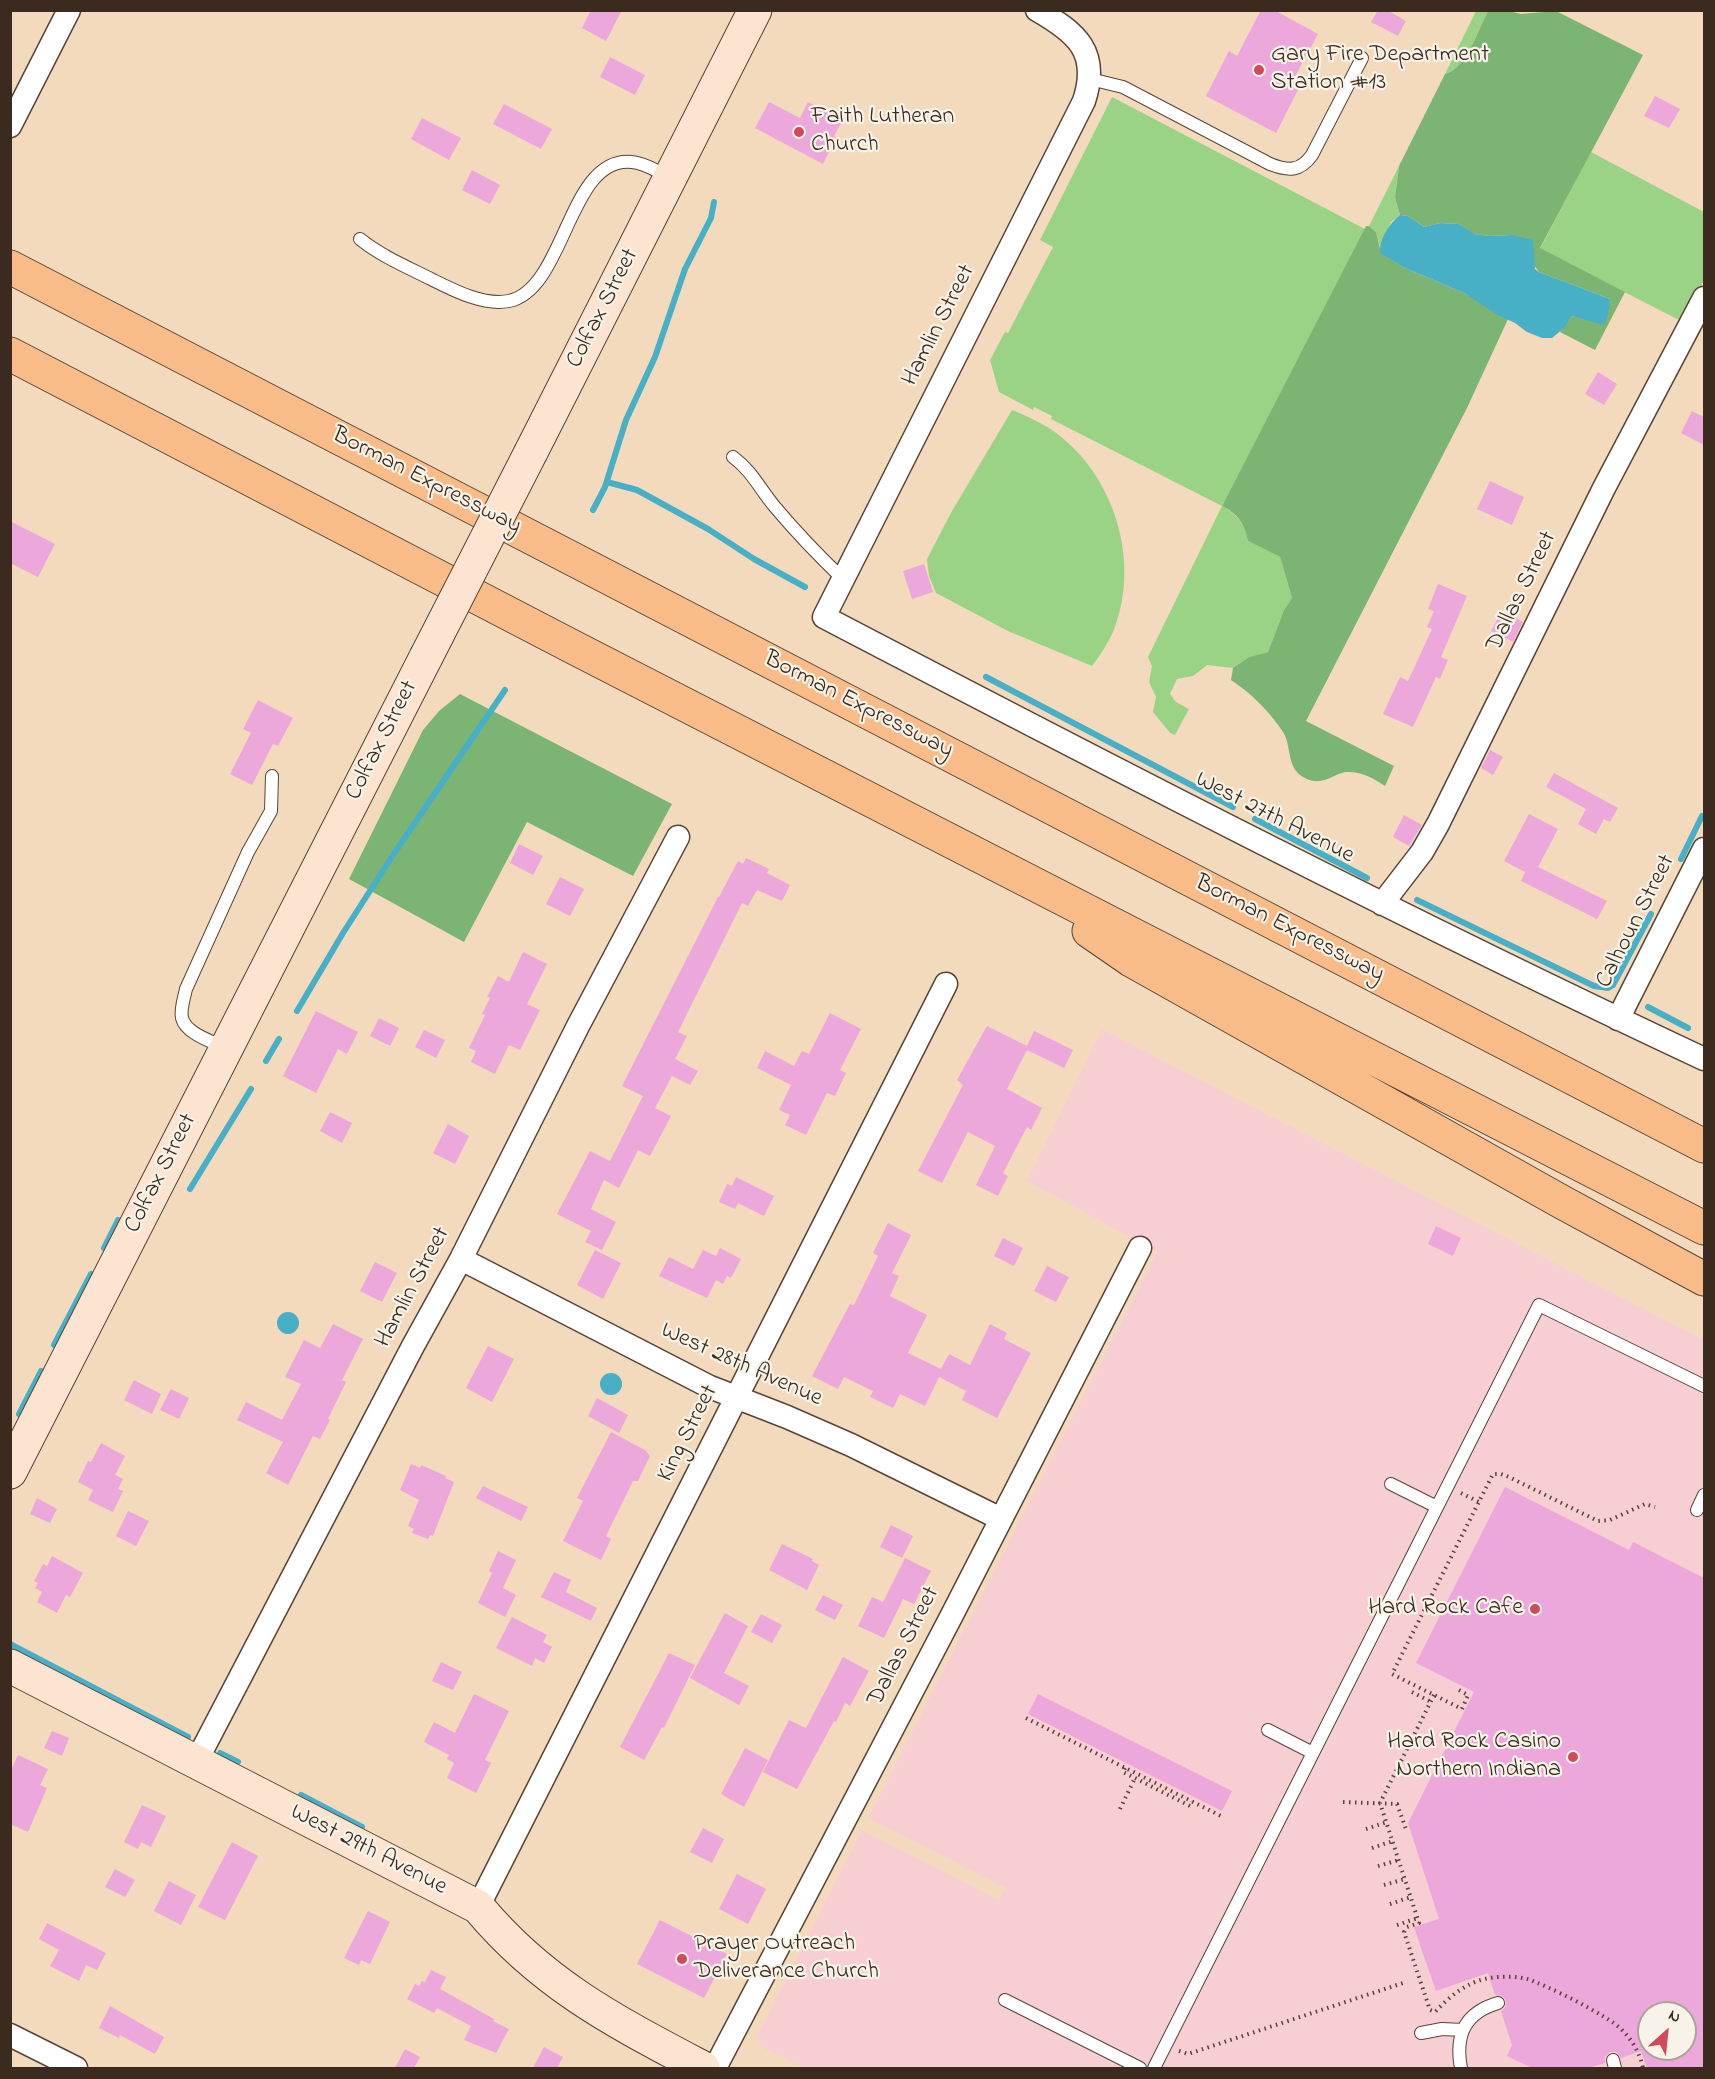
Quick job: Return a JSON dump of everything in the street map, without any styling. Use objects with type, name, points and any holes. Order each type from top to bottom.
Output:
[{"type":"highway","name":"Borman Expressway","points":[[10,267],[1704,1146]]},
{"type":"highway","points":[[10,354],[571,646],[1704,1228]]},
{"type":"highway","points":[[982,856],[1131,960],[1704,1279]]},
{"type":"highway","points":[[1665,1125],[1704,1136]]},
{"type":"street","points":[[10,126],[69,10]]},
{"type":"street","name":"Colfax Street","points":[[10,1472],[755,10]]},
{"type":"street","name":"Hamlin Street","points":[[824,617],[1079,111],[1090,79],[1087,55],[1068,30],[1037,10]]},
{"type":"street","name":"Dallas Street","points":[[1382,904],[1422,852],[1435,830],[1604,488],[1704,298]]},
{"type":"street","name":"West 27th Avenue","points":[[824,617],[1076,749],[1382,904],[1704,1059]]},
{"type":"street","name":"Hamlin Street","points":[[196,1762],[413,1346],[461,1259],[578,1026],[678,837]]},
{"type":"street","name":"Calhoun Street","points":[[1618,1019],[1704,849]]},
{"type":"street","name":"King Street","points":[[478,1907],[946,984]]},
{"type":"street","name":"Dallas Street","points":[[715,2068],[1140,1248]]},
{"type":"street","name":"West 28th Avenue","points":[[461,1259],[710,1387],[851,1445],[1001,1519]]},
{"type":"street","name":"West 29th Avenue","points":[[10,1666],[478,1907],[509,1942],[570,1992],[614,2020],[704,2068]]},
{"type":"street","points":[[10,2035],[76,2068]]},
{"type":"lane","points":[[1090,79],[1123,87],[1270,164],[1293,170],[1301,167],[1312,155],[1362,58]]},
{"type":"lane","points":[[360,239],[380,253],[458,292],[491,300],[509,301],[524,294],[537,283],[584,193],[594,178],[607,167],[632,162],[642,164],[671,178]]},
{"type":"lane","points":[[733,457],[747,467],[771,503],[795,531],[843,579]]},
{"type":"lane","points":[[226,1048],[190,1029],[182,1018],[182,1011],[186,989],[248,852],[271,811],[273,776]]},
{"type":"lane","points":[[1154,2068],[1539,1305],[1704,1386]]},
{"type":"lane","points":[[1391,1484],[1437,1507]]},
{"type":"lane","points":[[1697,1510],[1704,1496]]},
{"type":"lane","points":[[1268,1730],[1313,1753]]},
{"type":"lane","points":[[1005,2000],[1140,2068]]},
{"type":"lane","points":[[1461,2068],[1458,2048],[1463,2030],[1480,2011],[1498,2003]]},
{"type":"lane","points":[[1421,2033],[1442,2029],[1463,2030]]},
{"type":"path","points":[[1459,1690],[1468,1695],[1462,1709],[1392,1674],[1493,1474],[1509,1477],[1598,1521],[1610,1520],[1645,1504],[1654,1507]]},
{"type":"path","points":[[1460,1493],[1479,1502]]},
{"type":"path","points":[[1413,1692],[1431,1702]]},
{"type":"path","points":[[1434,1695],[1380,1803],[1418,1918],[1419,1923],[1407,1927],[1404,1932],[1430,2010],[1436,2012],[1460,1990],[1483,1980],[1508,1977],[1527,1980],[1599,2013],[1616,2024],[1636,2048],[1643,2068]]},
{"type":"path","points":[[1026,1718],[1223,1817]]},
{"type":"path","points":[[1125,1768],[1123,1772],[1190,1806],[1192,1802]]},
{"type":"path","points":[[1120,1809],[1135,1778]]},
{"type":"path","points":[[1343,1802],[1397,1804],[1407,1832]]},
{"type":"path","points":[[1366,1829],[1386,1822]]},
{"type":"path","points":[[1372,1848],[1393,1841]]},
{"type":"path","points":[[1378,1866],[1399,1860]]},
{"type":"path","points":[[1384,1885],[1405,1879]]},
{"type":"path","points":[[1390,1904],[1411,1897]]},
{"type":"path","points":[[1397,1925],[1418,1918]]},
{"type":"path","points":[[1179,2051],[1188,2054],[1403,1983]]},
{"type":"shaded area","points":[[1102,1029],[1704,1340],[1704,2068],[804,2068],[761,2047],[757,2036],[862,1830],[999,1900],[1005,1888],[868,1818],[1157,1252],[1027,1181]]},
{"type":"green space","points":[[1476,11],[1488,11],[1465,57],[1452,71],[1445,74]]},
{"type":"green space","points":[[1488,11],[1509,11],[1521,14],[1556,11],[1643,55],[1540,248],[1625,292],[1595,350],[1560,332],[1572,316],[1592,320],[1610,299],[1539,272],[1511,235],[1473,234],[1459,224],[1440,223],[1424,227],[1408,216],[1400,215],[1395,197],[1399,166],[1445,74],[1452,71],[1465,57]]},
{"type":"green space","points":[[1112,97],[1365,229],[1222,506],[1051,419],[1052,416],[1034,407],[1033,410],[999,392],[990,360],[1005,332],[1008,333],[1053,247],[1040,240]]},
{"type":"green space","points":[[1591,152],[1704,212],[1704,280],[1683,322],[1540,249]]},
{"type":"green space","points":[[1399,166],[1395,197],[1400,215],[1391,222],[1380,247],[1376,232],[1369,226]]},
{"type":"green space","points":[[1366,226],[1376,232],[1381,253],[1405,268],[1464,293],[1508,319],[1467,408],[1306,721],[1394,766],[1385,786],[1367,776],[1351,772],[1341,773],[1321,781],[1303,777],[1294,768],[1286,738],[1278,724],[1260,703],[1231,680],[1233,668],[1249,657],[1268,652],[1284,610],[1292,598],[1280,557],[1248,541],[1240,520],[1222,506]]},
{"type":"green space","points":[[1012,410],[1049,428],[1071,445],[1090,467],[1115,517],[1122,544],[1125,572],[1122,600],[1113,632],[1092,666],[1008,631],[936,593],[929,576],[927,559],[952,511]]},
{"type":"green space","points":[[1222,506],[1240,520],[1248,541],[1280,557],[1292,598],[1284,610],[1268,652],[1249,657],[1233,668],[1207,665],[1193,676],[1177,679],[1170,694],[1176,702],[1189,709],[1175,735],[1170,733],[1153,712],[1156,697],[1149,682],[1152,666],[1148,657]]},
{"type":"green space","points":[[460,694],[672,804],[633,876],[527,822],[464,942],[349,879],[423,730],[439,711]]},
{"type":"water","points":[[1400,215],[1408,216],[1424,227],[1440,223],[1459,224],[1474,234],[1511,235],[1533,240],[1535,269],[1610,299],[1604,325],[1572,316],[1564,328],[1552,338],[1542,338],[1527,332],[1464,293],[1405,268],[1380,253],[1381,242],[1386,232]]},
{"type":"water","points":[[288,1312],[296,1315],[299,1323],[296,1331],[288,1334],[280,1331],[277,1323],[280,1315]]},
{"type":"water","points":[[611,1373],[619,1376],[622,1384],[619,1392],[611,1395],[603,1392],[600,1384],[603,1376]]},
{"type":"building","points":[[591,10],[622,10],[606,41],[582,28]]},
{"type":"building","name":"Gary Fire Department Station #13","points":[[1261,10],[1274,10],[1318,34],[1291,84],[1299,88],[1276,133],[1206,96],[1229,51],[1237,56]]},
{"type":"building","points":[[1378,10],[1387,10],[1406,21],[1398,36],[1371,22]]},
{"type":"building","points":[[610,57],[645,75],[635,95],[600,77]]},
{"type":"building","points":[[1655,96],[1680,109],[1669,128],[1644,116]]},
{"type":"building","name":"Faith Lutheran Church","points":[[769,102],[800,118],[808,102],[843,120],[823,164],[755,128]]},
{"type":"building","points":[[504,104],[552,129],[541,149],[493,124]]},
{"type":"building","points":[[422,118],[461,138],[449,160],[411,139]]},
{"type":"building","points":[[472,170],[500,185],[490,204],[462,190]]},
{"type":"building","points":[[1598,372],[1617,384],[1604,405],[1585,394]]},
{"type":"building","points":[[1692,411],[1704,417],[1704,445],[1681,433]]},
{"type":"building","points":[[1490,481],[1524,497],[1512,525],[1477,509]]},
{"type":"building","points":[[10,521],[55,544],[38,577],[10,563]]},
{"type":"building","points":[[924,564],[933,592],[912,599],[903,571]]},
{"type":"building","points":[[1438,584],[1467,596],[1441,657],[1448,660],[1440,679],[1436,677],[1413,727],[1383,714],[1400,677],[1408,681],[1432,629],[1427,627],[1434,611],[1428,609]]},
{"type":"building","points":[[1502,611],[1523,622],[1513,642],[1491,631]]},
{"type":"building","points":[[258,700],[293,718],[278,746],[273,744],[252,785],[230,774],[251,733],[243,729]]},
{"type":"building","points":[[1490,750],[1503,757],[1493,775],[1481,768]]},
{"type":"building","points":[[1554,773],[1618,808],[1610,822],[1604,819],[1596,834],[1578,824],[1586,809],[1546,787]]},
{"type":"building","points":[[1529,814],[1558,829],[1538,867],[1607,901],[1597,919],[1521,881],[1525,872],[1504,861]]},
{"type":"building","points":[[1404,815],[1422,825],[1409,846],[1393,837]]},
{"type":"building","points":[[519,844],[543,856],[533,875],[510,863]]},
{"type":"building","points":[[746,858],[769,869],[767,873],[790,885],[782,901],[757,890],[748,906],[742,903],[678,1032],[687,1036],[675,1059],[698,1071],[690,1085],[672,1076],[655,1108],[671,1116],[650,1156],[638,1150],[619,1188],[604,1180],[591,1209],[616,1222],[602,1250],[585,1242],[591,1231],[557,1214],[590,1151],[610,1161],[643,1096],[622,1086],[718,897],[738,861],[743,864]]},
{"type":"building","points":[[560,877],[584,889],[570,916],[546,904]]},
{"type":"building","points":[[523,952],[547,964],[527,1004],[540,1010],[520,1050],[509,1045],[495,1074],[471,1062],[476,1051],[469,1048],[485,1015],[482,1014],[490,998],[487,997],[498,976],[509,982]]},
{"type":"building","points":[[316,1011],[358,1032],[347,1054],[338,1049],[316,1093],[283,1076]]},
{"type":"building","points":[[830,1013],[861,1029],[840,1070],[846,1073],[835,1096],[827,1093],[806,1135],[785,1125],[790,1115],[779,1110],[791,1085],[757,1068],[765,1051],[794,1066],[802,1051],[809,1054]]},
{"type":"building","points":[[379,1018],[399,1028],[390,1046],[370,1036]]},
{"type":"building","points":[[987,1026],[1027,1046],[1034,1031],[1073,1050],[1064,1068],[1027,1050],[1007,1089],[1042,1108],[1031,1130],[1027,1127],[1003,1173],[1008,1176],[998,1196],[976,1185],[995,1146],[968,1132],[942,1183],[918,1171],[963,1085],[957,1080]]},
{"type":"building","points":[[424,1030],[445,1040],[436,1058],[415,1047]]},
{"type":"building","points":[[330,1112],[352,1123],[342,1143],[320,1131]]},
{"type":"building","points":[[448,1124],[469,1136],[455,1164],[433,1153]]},
{"type":"building","points":[[736,1177],[774,1196],[764,1216],[738,1203],[735,1209],[719,1202],[727,1184],[732,1186]]},
{"type":"building","points":[[888,1223],[911,1235],[892,1273],[899,1276],[890,1296],[927,1315],[908,1353],[941,1369],[949,1354],[970,1365],[990,1324],[1007,1333],[1004,1339],[1031,1353],[997,1418],[962,1400],[966,1391],[939,1377],[925,1406],[900,1394],[893,1408],[870,1397],[873,1391],[844,1377],[838,1389],[812,1376],[850,1304],[854,1305],[878,1256],[873,1253]]},
{"type":"building","points":[[1436,1226],[1461,1238],[1453,1256],[1428,1244]]},
{"type":"building","points":[[1003,1238],[1023,1248],[1014,1266],[994,1256]]},
{"type":"building","points":[[720,1248],[741,1259],[731,1278],[727,1276],[723,1284],[716,1280],[707,1298],[659,1276],[669,1257],[693,1269],[703,1250],[716,1256]]},
{"type":"building","points":[[595,1250],[621,1263],[603,1299],[577,1285]]},
{"type":"building","points":[[375,1262],[397,1273],[382,1302],[360,1291]]},
{"type":"building","points":[[1047,1266],[1069,1277],[1056,1302],[1034,1291]]},
{"type":"building","points":[[333,1324],[363,1339],[342,1380],[346,1382],[328,1419],[330,1420],[320,1439],[313,1436],[288,1485],[266,1473],[283,1442],[237,1420],[246,1402],[282,1420],[301,1384],[285,1377],[304,1340],[320,1348]]},
{"type":"building","points":[[488,1346],[514,1359],[492,1402],[466,1388]]},
{"type":"building","points":[[134,1380],[161,1394],[152,1414],[124,1400]]},
{"type":"building","points":[[171,1389],[189,1398],[179,1419],[160,1410]]},
{"type":"building","points":[[597,1398],[628,1415],[619,1433],[588,1416]]},
{"type":"building","points":[[611,1432],[645,1450],[650,1456],[638,1481],[633,1481],[606,1536],[611,1539],[601,1560],[563,1541],[583,1501],[577,1498]]},
{"type":"building","points":[[101,1443],[125,1456],[115,1475],[123,1479],[118,1489],[123,1491],[113,1512],[88,1500],[93,1490],[78,1482],[88,1461],[91,1462]]},
{"type":"building","points":[[411,1464],[420,1468],[421,1465],[454,1482],[433,1536],[430,1535],[428,1539],[412,1533],[414,1529],[408,1526],[419,1500],[400,1490]]},
{"type":"building","points":[[483,1486],[528,1507],[521,1521],[476,1498]]},
{"type":"building","name":"Hard Rock Casino Northern Indiana","points":[[1505,1487],[1629,1550],[1633,1542],[1704,1578],[1704,2068],[1647,2068],[1645,2061],[1697,2061],[1697,2001],[1637,2001],[1637,2052],[1621,2058],[1616,2052],[1610,2052],[1605,2057],[1605,2063],[1588,2068],[1532,2068],[1507,2056],[1512,2045],[1501,2011],[1505,2008],[1506,2001],[1503,1996],[1495,1995],[1488,1973],[1436,1991],[1414,1927],[1439,1919],[1408,1823],[1474,1692],[1416,1663]]},
{"type":"building","points":[[37,1498],[57,1509],[50,1523],[30,1514]]},
{"type":"building","points":[[128,1511],[149,1521],[136,1546],[116,1536]]},
{"type":"building","points":[[891,1525],[913,1536],[902,1558],[880,1547]]},
{"type":"building","points":[[782,1544],[813,1559],[812,1561],[819,1565],[807,1590],[769,1570]]},
{"type":"building","points":[[498,1551],[516,1560],[503,1588],[516,1595],[505,1617],[478,1603],[492,1573],[489,1571]]},
{"type":"building","points":[[52,1556],[83,1573],[70,1597],[66,1595],[57,1613],[37,1602],[42,1592],[35,1588],[38,1583],[34,1581],[43,1564],[47,1566]]},
{"type":"building","points":[[905,1558],[931,1571],[914,1604],[903,1599],[884,1638],[858,1626],[872,1597],[883,1602]]},
{"type":"building","points":[[554,1572],[571,1580],[566,1592],[597,1608],[591,1621],[541,1597]]},
{"type":"building","points":[[823,1595],[843,1605],[835,1620],[815,1610]]},
{"type":"building","points":[[725,1613],[748,1626],[724,1673],[749,1686],[739,1705],[690,1678]]},
{"type":"building","points":[[761,1614],[782,1625],[772,1643],[751,1632]]},
{"type":"building","points":[[512,1617],[547,1635],[543,1642],[552,1647],[544,1663],[535,1658],[532,1666],[496,1648]]},
{"type":"building","points":[[669,1653],[695,1665],[664,1728],[662,1727],[644,1760],[620,1747]]},
{"type":"building","points":[[843,1657],[869,1671],[850,1706],[845,1703],[836,1722],[834,1721],[797,1789],[763,1772],[789,1720],[806,1728]]},
{"type":"building","points":[[441,1662],[462,1672],[453,1690],[432,1681]]},
{"type":"building","points":[[474,1694],[509,1711],[485,1760],[491,1763],[476,1793],[447,1778],[454,1763],[447,1759],[449,1755],[424,1742],[434,1722],[455,1733]]},
{"type":"building","points":[[1038,1694],[1232,1791],[1222,1811],[1028,1714]]},
{"type":"building","points":[[52,1731],[69,1738],[62,1756],[44,1748]]},
{"type":"building","points":[[745,1748],[768,1760],[744,1807],[721,1794]]},
{"type":"building","points":[[18,1755],[48,1769],[40,1785],[47,1788],[28,1832],[10,1824],[10,1772]]},
{"type":"building","points":[[142,1805],[166,1816],[151,1847],[141,1842],[138,1849],[124,1842]]},
{"type":"building","points":[[703,1828],[724,1839],[712,1863],[690,1852]]},
{"type":"building","points":[[232,1842],[258,1856],[225,1920],[198,1907]]},
{"type":"building","points":[[115,1869],[135,1880],[125,1897],[105,1887]]},
{"type":"building","points":[[737,1874],[766,1889],[748,1924],[719,1909]]},
{"type":"building","points":[[169,1881],[196,1895],[181,1925],[154,1911]]},
{"type":"building","points":[[368,1911],[390,1922],[370,1964],[361,1960],[359,1965],[344,1958]]},
{"type":"building","name":"Prayer Outreach Deliverance Church","points":[[660,1920],[727,1954],[704,1998],[637,1964]]},
{"type":"building","points":[[47,1923],[106,1953],[97,1970],[86,1965],[79,1981],[50,1966],[59,1950],[39,1939]]},
{"type":"building","points":[[431,1970],[446,1977],[440,1989],[509,2029],[496,2053],[464,2040],[471,2026],[437,2008],[434,2013],[407,1999],[415,1984],[419,1986],[422,1981],[425,1982]]},
{"type":"building","points":[[110,2006],[164,2037],[155,2054],[120,2035],[119,2038],[99,2028]]},
{"type":"building","points":[[544,2047],[563,2057],[557,2068],[533,2068]]},
{"type":"building","points":[[405,2049],[420,2057],[414,2068],[395,2068]]},
{"type":"waterway","points":[[593,510],[605,487],[626,420],[655,357],[685,269],[711,218],[714,202]]},
{"type":"waterway","points":[[607,482],[637,490],[805,587]]},
{"type":"waterway","points":[[986,677],[1233,807]]},
{"type":"waterway","points":[[297,1011],[393,855],[505,690]]},
{"type":"waterway","points":[[1681,859],[1702,816]]},
{"type":"waterway","points":[[1255,819],[1367,878]]},
{"type":"waterway","points":[[1417,900],[1594,986],[1608,988],[1613,985],[1651,914]]},
{"type":"waterway","points":[[1648,1007],[1688,1028]]},
{"type":"waterway","points":[[266,1061],[279,1039]]},
{"type":"waterway","points":[[190,1189],[251,1089]]},
{"type":"waterway","points":[[104,1248],[118,1220]]},
{"type":"waterway","points":[[54,1345],[91,1274]]},
{"type":"waterway","points":[[19,1414],[41,1371]]},
{"type":"waterway","points":[[10,1644],[188,1737]]},
{"type":"waterway","points":[[220,1753],[238,1762]]},
{"type":"waterway","points":[[301,1795],[362,1827]]},
{"type":"place","name":"Gary Fire Department Station #13","points":[[1259,70]]},
{"type":"place","name":"Faith Lutheran Church","points":[[799,132]]},
{"type":"place","name":"Hard Rock Cafe","points":[[1535,1609]]},
{"type":"place","name":"Hard Rock Casino Northern Indiana","points":[[1573,1757]]},
{"type":"place","name":"Prayer Outreach Deliverance Church","points":[[682,1959]]}]
